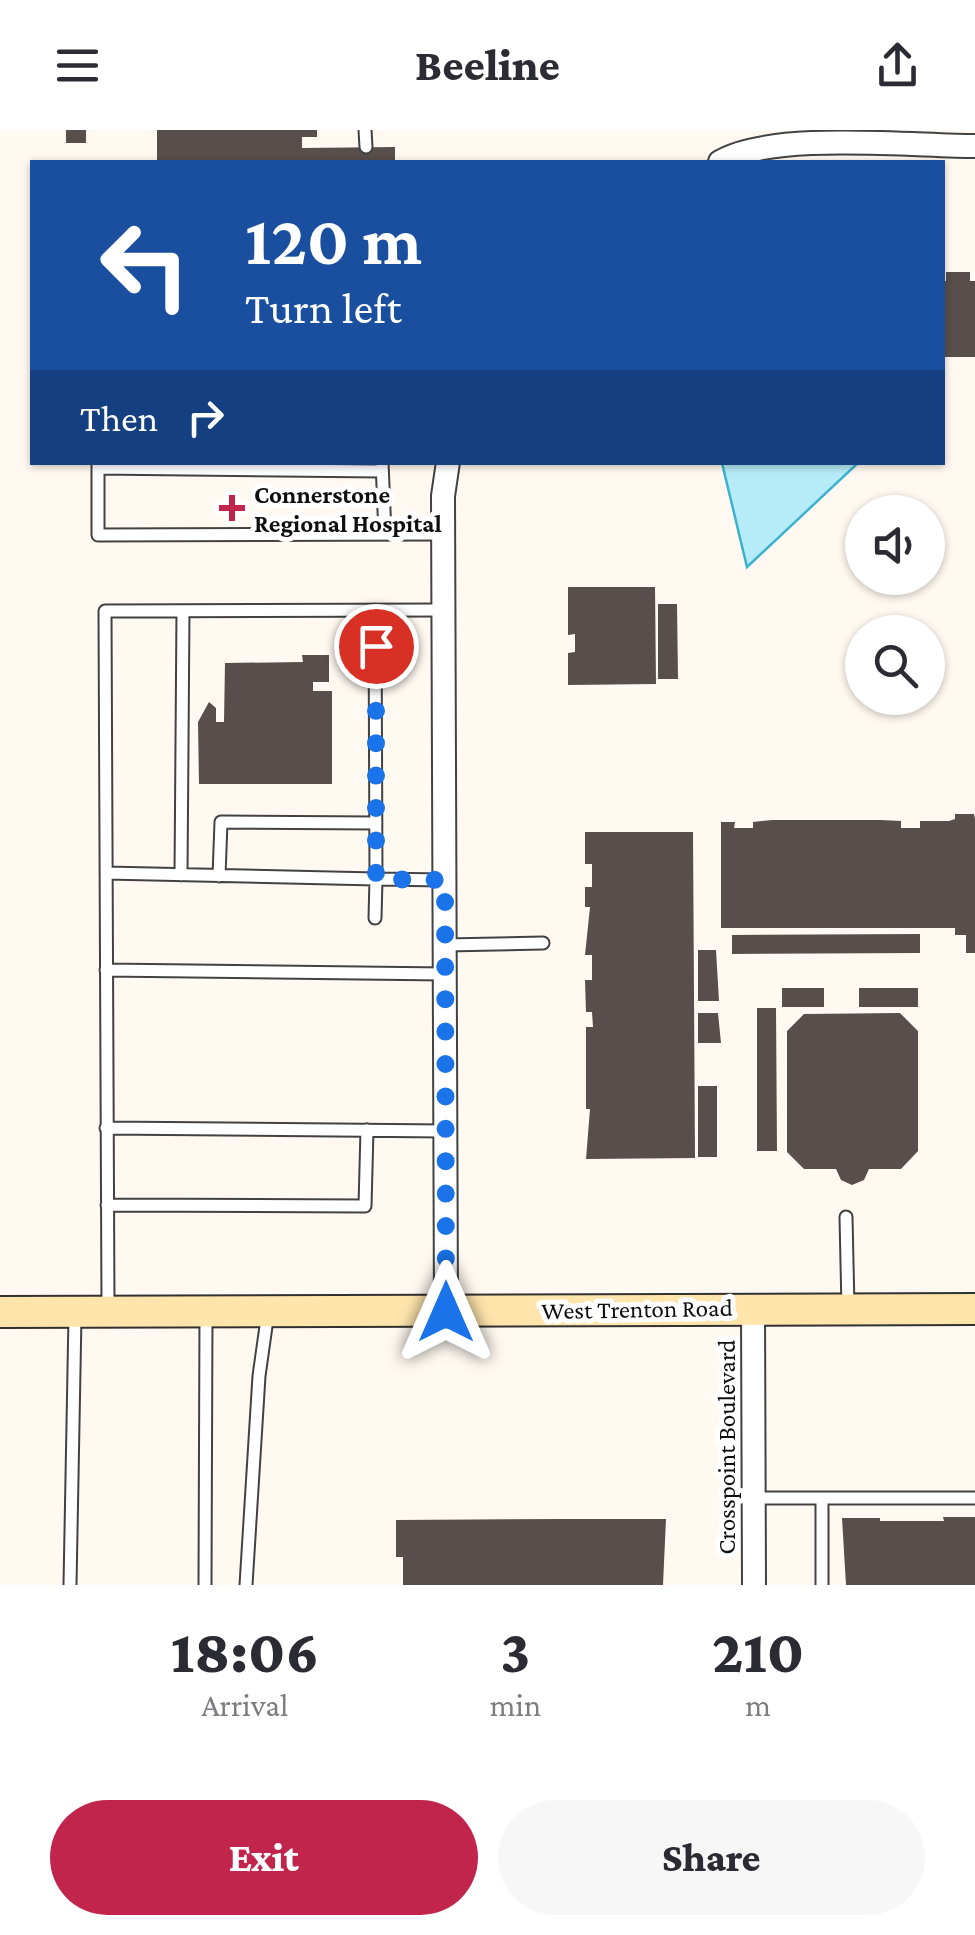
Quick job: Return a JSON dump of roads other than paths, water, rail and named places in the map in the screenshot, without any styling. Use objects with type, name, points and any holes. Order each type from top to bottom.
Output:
[{"type":"main road","name":"West Trenton Road","points":[[0,1312],[975,1309]]},
{"type":"street","points":[[724,160],[787,145],[975,146]]},
{"type":"street","points":[[446,1312],[444,534],[448,465]]},
{"type":"street","name":"Crosspoint Boulevard","points":[[753,1308],[754,1585]]},
{"type":"lane","points":[[365,130],[366,147]]},
{"type":"lane","points":[[385,534],[382,467],[98,465],[98,535],[444,534]]},
{"type":"lane","points":[[375,610],[375,918]]},
{"type":"lane","points":[[108,1312],[106,611],[444,610]]},
{"type":"lane","points":[[181,875],[183,611]]},
{"type":"lane","points":[[219,876],[221,822],[376,823]]},
{"type":"lane","points":[[106,873],[445,880]]},
{"type":"lane","points":[[445,945],[543,944]]},
{"type":"lane","points":[[106,970],[445,974]]},
{"type":"lane","points":[[106,1128],[446,1131]]},
{"type":"lane","points":[[106,1204],[365,1206],[366,1130]]},
{"type":"lane","points":[[846,1217],[848,1308]]},
{"type":"lane","points":[[70,1585],[75,1312]]},
{"type":"lane","points":[[204,1585],[206,1312]]},
{"type":"lane","points":[[246,1585],[259,1376],[268,1312]]},
{"type":"lane","points":[[754,1498],[975,1498]]},
{"type":"lane","points":[[822,1498],[822,1585]]},
{"type":"water","points":[[723,465],[856,465],[747,567]]},
{"type":"place","name":"Connerstone Regional Hospital","points":[[232,508]]}]
